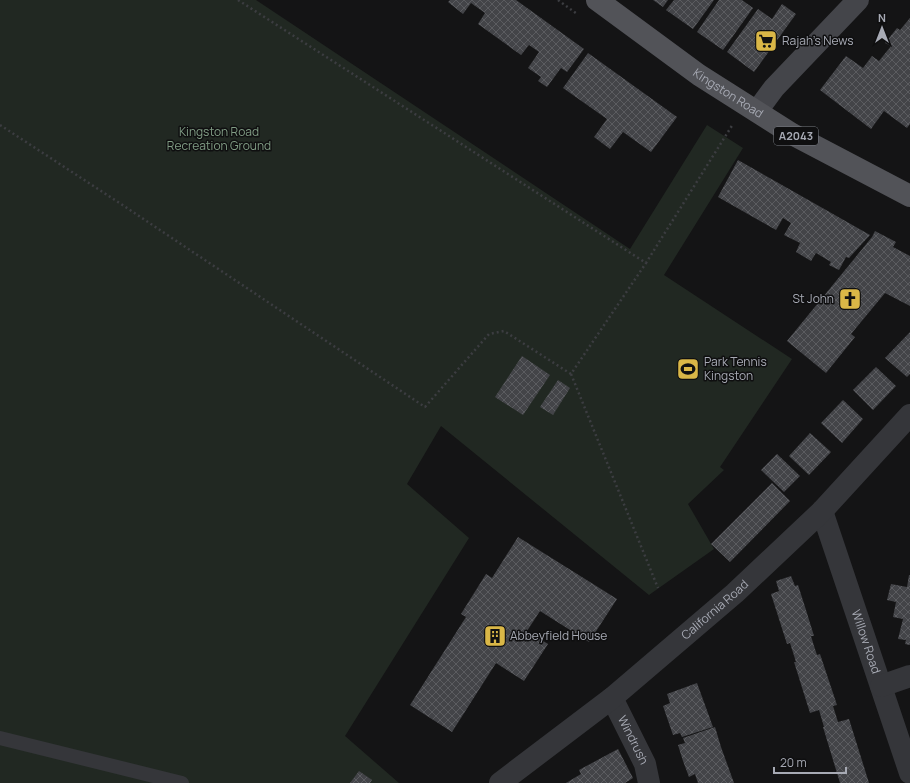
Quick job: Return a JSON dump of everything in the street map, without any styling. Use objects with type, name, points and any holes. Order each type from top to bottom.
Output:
[{"type":"main road","name":"Kingston Road","points":[[597,0],[699,75],[792,134],[910,196]]},
{"type":"street","points":[[757,111],[774,88],[858,0]]},
{"type":"street","name":"California Road","points":[[500,783],[612,698],[735,593],[822,511],[910,415]]},
{"type":"street","name":"Willow Road","points":[[822,511],[910,773]]},
{"type":"street","points":[[881,686],[910,676]]},
{"type":"street","name":"Windrush","points":[[612,698],[645,764],[649,783]]},
{"type":"lane","points":[[0,738],[182,783]]},
{"type":"path","points":[[238,0],[646,263]]},
{"type":"path","points":[[571,374],[646,263],[733,124]]},
{"type":"path","points":[[0,125],[425,407],[489,334],[504,331],[571,374],[658,588]]},
{"type":"green space","name":"Kingston Road Recreation Ground","points":[[0,0],[256,0],[630,249],[707,125],[743,148],[664,275],[792,359],[720,467],[724,470],[688,504],[714,549],[649,595],[441,426],[407,484],[469,538],[345,736],[399,783],[0,783]]},
{"type":"building","points":[[450,0],[516,0],[584,49],[567,72],[561,68],[547,87],[538,81],[541,77],[528,68],[539,52],[529,45],[521,55],[478,24],[485,13],[471,3],[463,14],[448,2]]},
{"type":"building","points":[[653,0],[668,0],[663,7]]},
{"type":"building","points":[[674,0],[714,0],[693,29],[666,10]]},
{"type":"building","points":[[719,0],[742,0],[753,8],[723,50],[697,32]]},
{"type":"building","points":[[782,4],[796,14],[754,72],[727,52],[758,9],[772,19]]},
{"type":"building","points":[[910,18],[910,124],[907,128],[884,111],[871,129],[820,90],[846,56],[863,68],[872,56],[879,61],[891,46],[885,43],[897,28],[900,30]]},
{"type":"building","points":[[588,53],[677,117],[651,152],[623,132],[610,149],[594,137],[607,119],[563,88]]},
{"type":"building","points":[[738,160],[870,235],[849,258],[846,257],[839,270],[829,265],[831,262],[816,253],[811,261],[796,252],[800,243],[784,235],[791,223],[783,218],[776,230],[718,197]]},
{"type":"building","name":"St John","points":[[875,231],[896,242],[893,247],[910,256],[910,306],[885,293],[851,334],[855,337],[826,373],[787,341],[872,237]]},
{"type":"building","points":[[910,332],[910,374],[907,377],[885,358]]},
{"type":"building","points":[[522,356],[550,375],[523,415],[495,397]]},
{"type":"building","points":[[876,367],[896,386],[873,410],[853,390]]},
{"type":"building","points":[[558,380],[570,388],[553,415],[540,407]]},
{"type":"building","points":[[843,400],[863,419],[842,443],[821,423]]},
{"type":"building","points":[[810,433],[831,452],[809,475],[789,456]]},
{"type":"building","points":[[777,454],[800,476],[784,492],[761,470]]},
{"type":"building","points":[[772,483],[790,501],[730,562],[711,544]]},
{"type":"building","name":"Abbeyfield House","points":[[518,537],[617,599],[589,642],[540,611],[527,631],[548,644],[524,681],[496,663],[452,732],[410,705],[466,617],[461,614],[486,574],[492,578]]},
{"type":"building","points":[[909,575],[910,645],[905,644],[906,640],[898,639],[903,619],[893,617],[896,602],[887,600],[891,584],[907,587]]},
{"type":"building","points":[[791,576],[795,586],[798,585],[814,636],[811,636],[814,646],[817,655],[820,654],[837,705],[833,706],[838,722],[849,719],[869,783],[840,783],[819,710],[810,713],[794,662],[796,662],[790,643],[787,644],[771,594],[779,591],[776,581]]},
{"type":"building","points":[[697,683],[713,727],[682,737],[680,733],[673,735],[663,706],[670,703],[667,694]]},
{"type":"building","points":[[715,727],[734,783],[698,783],[695,774],[689,777],[683,761],[678,745],[685,743],[683,738]]},
{"type":"building","points":[[618,749],[633,778],[625,783],[566,783],[581,774],[579,770]]},
{"type":"building","points":[[359,771],[372,780],[370,783],[350,783]]},
{"type":"place","name":"Rajah's News","points":[[766,41]]},
{"type":"place","name":"St John","points":[[850,299]]},
{"type":"place","name":"Park Tennis Kingston","points":[[688,369]]},
{"type":"place","name":"Abbeyfield House","points":[[495,636]]}]
